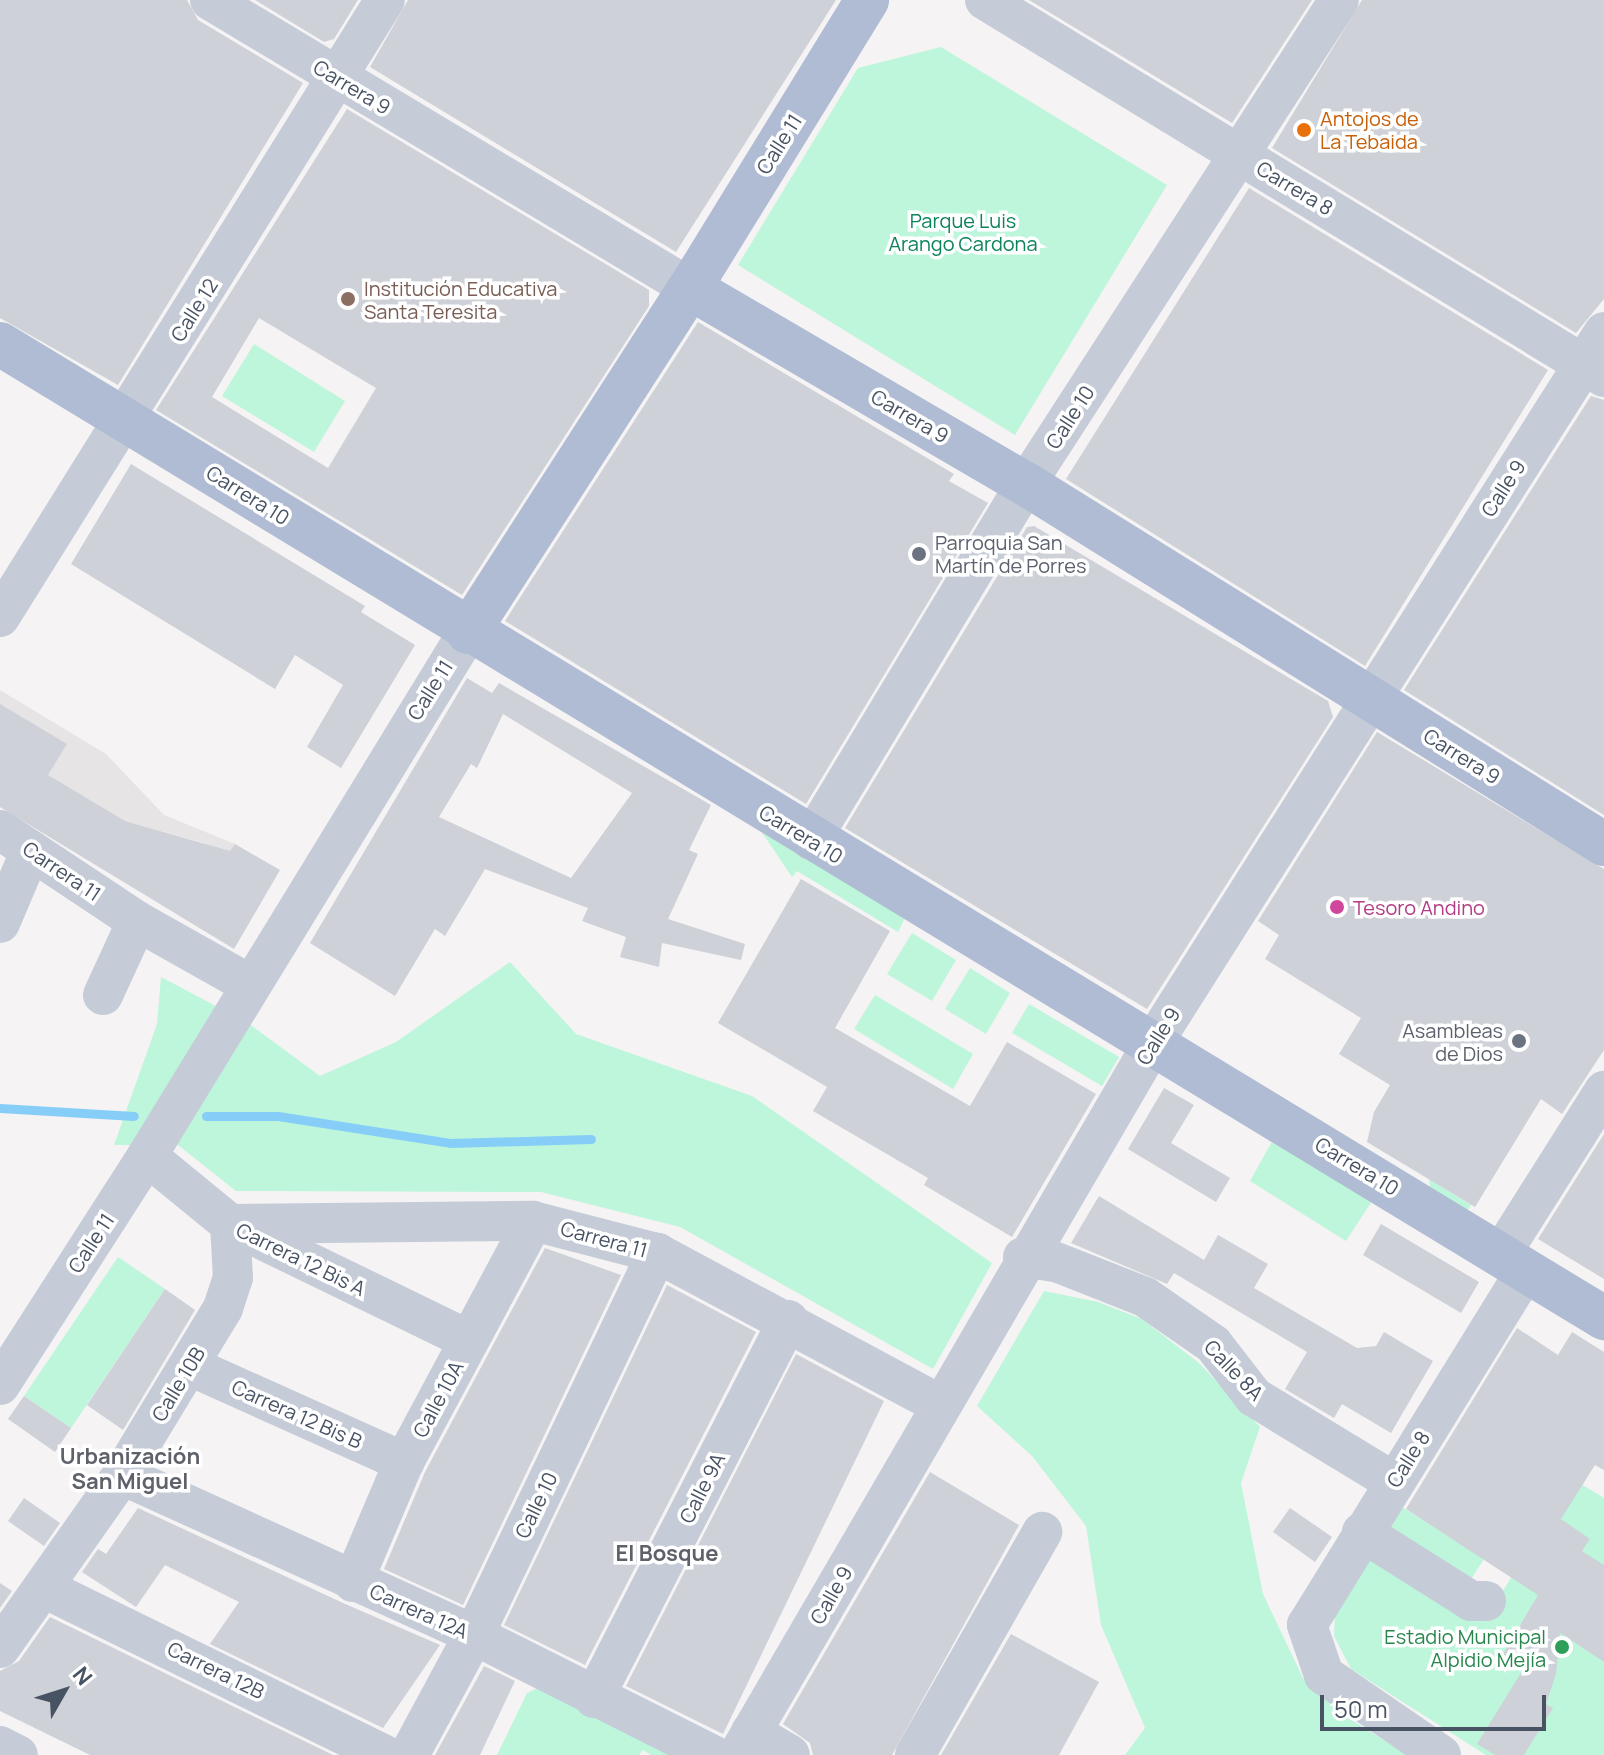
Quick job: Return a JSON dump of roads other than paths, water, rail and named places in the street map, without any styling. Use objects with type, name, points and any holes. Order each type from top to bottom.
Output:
[{"type":"main road","name":"Calle 11","points":[[468,632],[690,288],[867,0]]},
{"type":"main road","name":"Carrera 9","points":[[690,288],[1026,484],[1604,844]]},
{"type":"main road","name":"Carrera 10","points":[[0,344],[468,632],[1604,1318]]},
{"type":"street","name":"Carrera 9","points":[[210,0],[690,288]]},
{"type":"street","name":"Calle 12","points":[[0,617],[126,420],[385,0]]},
{"type":"street","name":"Carrera 8","points":[[985,0],[1241,155],[1597,358]]},
{"type":"street","name":"Calle 10","points":[[811,840],[1026,484],[1339,0]]},
{"type":"street","name":"Calle 9","points":[[744,1744],[1023,1257],[1153,1043],[1367,698],[1597,358]]},
{"type":"street","name":"Calle 11","points":[[0,1385],[147,1156],[249,984],[468,632]]},
{"type":"street","name":"Carrera 11","points":[[16,840],[137,921],[249,984]]},
{"type":"street","points":[[0,923],[16,840]]},
{"type":"street","points":[[103,995],[137,921]]},
{"type":"street","name":"Calle 8","points":[[1441,1755],[1324,1675],[1313,1653],[1307,1625],[1394,1482],[1604,1091]]},
{"type":"street","name":"Carrera 12 Bis A","points":[[147,1156],[230,1224],[469,1340]]},
{"type":"street","name":"Carrera 11","points":[[230,1224],[533,1221],[657,1253],[788,1320],[940,1405]]},
{"type":"street","name":"Calle 10A","points":[[353,1582],[404,1462],[533,1221]]},
{"type":"street","name":"Calle 10B","points":[[0,1648],[122,1475],[223,1308],[233,1278],[230,1224]]},
{"type":"street","name":"Calle 10","points":[[409,1755],[474,1635],[657,1253]]},
{"type":"street","name":"Calle 8A","points":[[1023,1257],[1056,1262],[1145,1297],[1213,1344],[1254,1397],[1394,1482]]},
{"type":"street","name":"Calle 9A","points":[[594,1698],[788,1320]]},
{"type":"street","name":"Carrera 12 Bis B","points":[[190,1366],[404,1462]]},
{"type":"street","name":"Carrera 12A","points":[[122,1475],[474,1635],[594,1698],[713,1755]]},
{"type":"street","points":[[915,1755],[1042,1532]]},
{"type":"street","points":[[1362,1532],[1471,1601],[1486,1601]]},
{"type":"street","name":"Carrera 12B","points":[[44,1588],[385,1755]]},
{"type":"street","points":[[744,1744],[790,1755]]},
{"type":"waterway","points":[[0,1108],[134,1116]]},
{"type":"waterway","points":[[206,1116],[278,1116],[450,1143],[591,1139]]},
{"type":"place","name":"Antojos de La Tebaida","points":[[1304,130]]},
{"type":"place","name":"Institución Educativa Santa Teresita","points":[[348,299]]},
{"type":"place","name":"Parroquia San Martín de Porres","points":[[919,554]]},
{"type":"place","name":"Tesoro Andino","points":[[1337,907]]},
{"type":"place","name":"Asambleas de Dios","points":[[1519,1041]]},
{"type":"place","name":"Estadio Municipal Alpidio Mejía","points":[[1562,1647]]},
{"type":"district","name":"Urbanización San Miguel","points":[[130,1468]]},
{"type":"district","name":"El Bosque","points":[[667,1554]]},
{"type":"park label","name":"Parque Luis Arango Cardona","points":[[963,232]]}]
